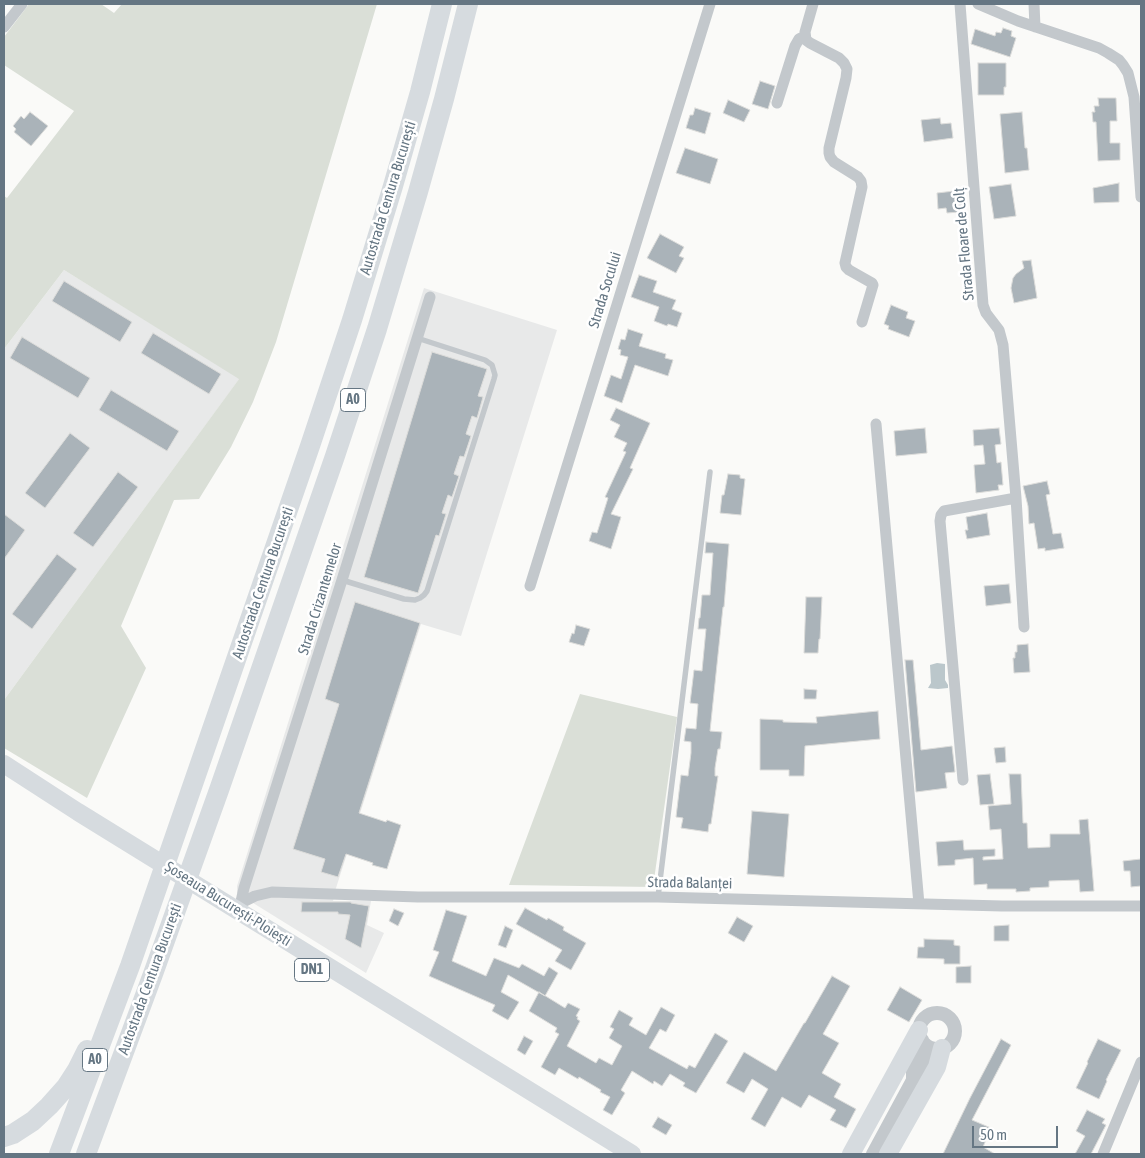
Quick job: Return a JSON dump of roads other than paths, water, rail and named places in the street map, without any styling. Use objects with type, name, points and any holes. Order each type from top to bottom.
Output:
[{"type":"highway","name":"Autostrada Centura București","points":[[59,1154],[130,966],[352,320],[420,92],[442,4]]},
{"type":"highway","name":"Autostrada Centura București","points":[[86,1154],[219,790],[335,456],[377,329],[444,99],[468,4]]},
{"type":"highway","name":"Șoseaua București-Ploiești","points":[[4,764],[78,812],[240,907],[632,1154]]},
{"type":"highway","name":"Șoseaua București-Ploiești","points":[[4,778],[611,1154]]},
{"type":"highway","points":[[4,1138],[34,1121],[66,1087],[77,1070],[96,1032],[118,997]]},
{"type":"highway","points":[[851,1154],[920,1035]]},
{"type":"highway","points":[[888,1154],[937,1066],[938,1049]]},
{"type":"street","points":[[4,27],[22,4]]},
{"type":"street","name":"Strada Socului","points":[[530,586],[710,4]]},
{"type":"street","points":[[813,4],[806,25],[806,40],[838,58],[847,70],[829,148],[830,157],[834,162],[858,177],[862,187],[845,262],[849,270],[870,281],[873,285],[862,322]]},
{"type":"street","name":"Strada Floare de Colț","points":[[960,4],[982,297],[986,313],[1000,330],[1003,345],[1016,498],[1024,627]]},
{"type":"street","points":[[978,4],[1035,27],[1086,43],[1119,60],[1128,73],[1134,96],[1141,197]]},
{"type":"street","points":[[1034,4],[1035,27]]},
{"type":"street","points":[[777,103],[795,46],[805,36]]},
{"type":"street","name":"Strada Crizantemelor","points":[[240,907],[247,878],[430,297]]},
{"type":"street","points":[[876,424],[919,904]]},
{"type":"street","points":[[963,780],[940,521],[944,511],[1016,498]]},
{"type":"street","name":"Strada Balanței","points":[[240,907],[254,896],[272,892],[418,897],[658,896],[1002,906],[1141,906]]},
{"type":"street","points":[[873,1154],[913,1080],[922,1072],[938,1049],[949,1044],[955,1035],[953,1023],[945,1015],[933,1013],[923,1020],[920,1025],[913,1080]]},
{"type":"street","points":[[920,1035],[938,1049]]},
{"type":"street","points":[[1103,1154],[1141,1062]]},
{"type":"lane","points":[[342,580],[404,599],[415,600],[424,596],[494,379],[492,365],[485,360],[417,338]]},
{"type":"lane","points":[[658,896],[710,472]]}]
